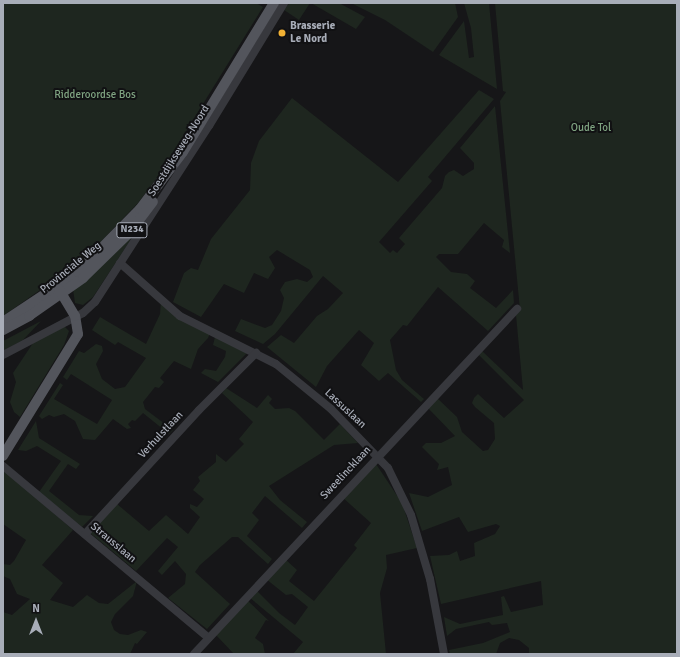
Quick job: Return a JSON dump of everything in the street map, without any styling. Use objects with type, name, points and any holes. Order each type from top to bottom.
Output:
[{"type":"main road","name":"Provinciale Weg","points":[[3,330],[108,255],[130,232],[163,188],[182,152],[274,3]]},
{"type":"main road","name":"Provinciale Weg","points":[[3,322],[60,290]]},
{"type":"main road","points":[[3,456],[75,341],[79,328],[75,316],[60,290]]},
{"type":"street","name":"Soestdijkseweg-Noord","points":[[75,316],[89,309],[120,263],[284,3]]},
{"type":"street","name":"Lassuslaan","points":[[120,263],[180,316],[256,353],[276,364],[294,377],[378,456],[388,468],[411,515],[430,579],[444,654]]},
{"type":"street","name":"Sweelincklaan","points":[[194,654],[517,309]]},
{"type":"street","points":[[3,355],[75,316]]},
{"type":"street","name":"Verhulstlaan","points":[[85,534],[199,410],[256,353]]},
{"type":"street","name":"Strausslaan","points":[[3,466],[209,638]]},
{"type":"green space","name":"Ridderoordse Bos","points":[[3,3],[256,3],[263,7],[159,175],[138,203],[83,260],[3,316]]},
{"type":"green space","points":[[289,3],[310,3],[299,20],[284,10]]},
{"type":"green space","points":[[311,3],[339,3],[365,17],[356,29]]},
{"type":"green space","points":[[351,3],[455,3],[458,17],[433,52],[385,20]]},
{"type":"green space","points":[[464,3],[489,3],[497,89],[439,55],[464,21],[469,58],[474,57],[471,28]]},
{"type":"green space","name":"Oude Tol","points":[[495,3],[677,3],[677,654],[529,654],[529,648],[519,640],[509,638],[500,643],[496,654],[450,654],[449,650],[483,643],[510,632],[507,623],[492,625],[489,622],[456,629],[447,636],[444,617],[460,624],[503,615],[501,597],[504,596],[511,612],[543,605],[541,581],[441,604],[430,556],[449,555],[457,551],[460,561],[475,556],[474,543],[495,534],[500,526],[496,524],[468,532],[459,517],[422,531],[409,493],[428,497],[452,485],[448,467],[437,470],[439,464],[422,447],[426,443],[441,443],[455,436],[427,407],[436,397],[457,417],[462,432],[483,451],[488,450],[495,439],[494,423],[475,407],[472,403],[474,398],[478,394],[504,418],[524,400],[478,354],[481,350],[523,390],[516,315],[520,310],[500,101],[506,92],[503,91]]},
{"type":"green space","points":[[479,90],[494,99],[428,177],[432,181],[379,242],[390,253],[393,250],[397,253],[405,244],[399,238],[442,188],[445,176],[454,170],[463,176],[474,169],[474,163],[460,148],[495,106],[510,253],[502,247],[504,240],[484,223],[458,254],[439,254],[436,257],[451,272],[467,274],[475,281],[470,288],[496,308],[513,290],[514,303],[488,331],[438,287],[407,326],[403,325],[390,340],[396,370],[402,380],[424,399],[421,402],[388,373],[379,381],[361,365],[374,343],[359,330],[327,366],[316,387],[267,347],[281,335],[294,343],[317,316],[328,309],[343,293],[323,276],[275,334],[263,344],[235,331],[241,319],[265,328],[272,325],[281,311],[284,298],[280,290],[285,282],[297,279],[307,282],[313,277],[310,270],[277,250],[269,257],[275,268],[268,279],[254,273],[244,293],[224,284],[201,317],[173,302],[184,273],[191,268],[198,270],[211,239],[250,190],[251,163],[259,141],[292,98],[398,182]]},
{"type":"green space","points":[[153,206],[93,297],[83,305],[75,303],[73,289]]},
{"type":"green space","points":[[161,301],[211,331],[208,338],[198,349],[191,369],[174,361],[160,378],[164,382],[159,388],[155,387],[143,402],[145,409],[173,430],[169,434],[143,413],[135,421],[132,420],[128,424],[131,428],[127,429],[113,419],[95,440],[83,439],[75,421],[64,414],[54,417],[49,415],[42,419],[39,416],[60,383],[63,385],[54,399],[97,424],[112,400],[71,374],[67,380],[63,377],[79,351],[84,353],[96,344],[102,346],[103,351],[96,364],[102,379],[115,389],[125,387],[146,358],[118,342],[115,345],[92,330],[100,317],[146,344],[160,314]]},
{"type":"green space","points":[[41,321],[23,340],[3,351],[3,341]]},
{"type":"green space","points":[[63,325],[69,331],[64,345],[20,417],[14,412],[10,402],[16,382],[13,373],[35,340]]},
{"type":"green space","points":[[216,333],[247,353],[218,382],[201,373],[205,369],[216,371],[225,357],[226,351],[213,345]]},
{"type":"green space","points":[[226,388],[257,408],[268,395],[272,399],[269,403],[275,409],[289,408],[295,411],[324,440],[340,424],[358,443],[334,445],[269,486],[280,500],[307,522],[302,528],[265,496],[252,513],[259,520],[247,536],[272,559],[268,564],[238,537],[232,537],[200,565],[195,572],[230,604],[207,629],[168,598],[185,584],[186,574],[175,561],[162,575],[158,571],[178,547],[167,538],[136,571],[90,533],[117,504],[149,531],[166,515],[188,534],[200,517],[190,508],[190,504],[197,507],[204,499],[193,490],[200,481],[198,477],[216,462],[216,454],[226,462],[244,444],[239,439],[253,422],[222,393]]},
{"type":"green space","points":[[36,421],[39,438],[80,464],[76,469],[68,464],[49,491],[79,515],[93,516],[82,527],[39,492],[61,461],[37,446],[26,451],[18,450]]},
{"type":"green space","points":[[376,464],[402,503],[417,548],[386,555],[387,568],[380,593],[386,654],[293,654],[303,642],[249,597],[256,590],[279,613],[295,625],[308,607],[292,594],[286,595],[266,579],[285,559],[297,570],[289,581],[314,601],[357,548],[354,545],[371,523],[342,497]]},
{"type":"green space","points":[[5,471],[73,530],[42,565],[63,583],[50,600],[73,607],[87,595],[99,603],[108,604],[137,581],[133,596],[115,614],[111,622],[114,630],[120,634],[128,635],[141,630],[147,632],[137,644],[135,643],[130,654],[3,654],[3,612],[12,615],[30,599],[17,594],[10,579],[3,576],[3,564],[10,565],[14,561],[26,540],[3,524],[3,475]]},
{"type":"green space","points":[[247,600],[269,621],[266,620],[255,638],[263,644],[265,654],[234,654],[215,634]]},
{"type":"place","name":"Brasserie Le Nord","points":[[282,33]]}]
